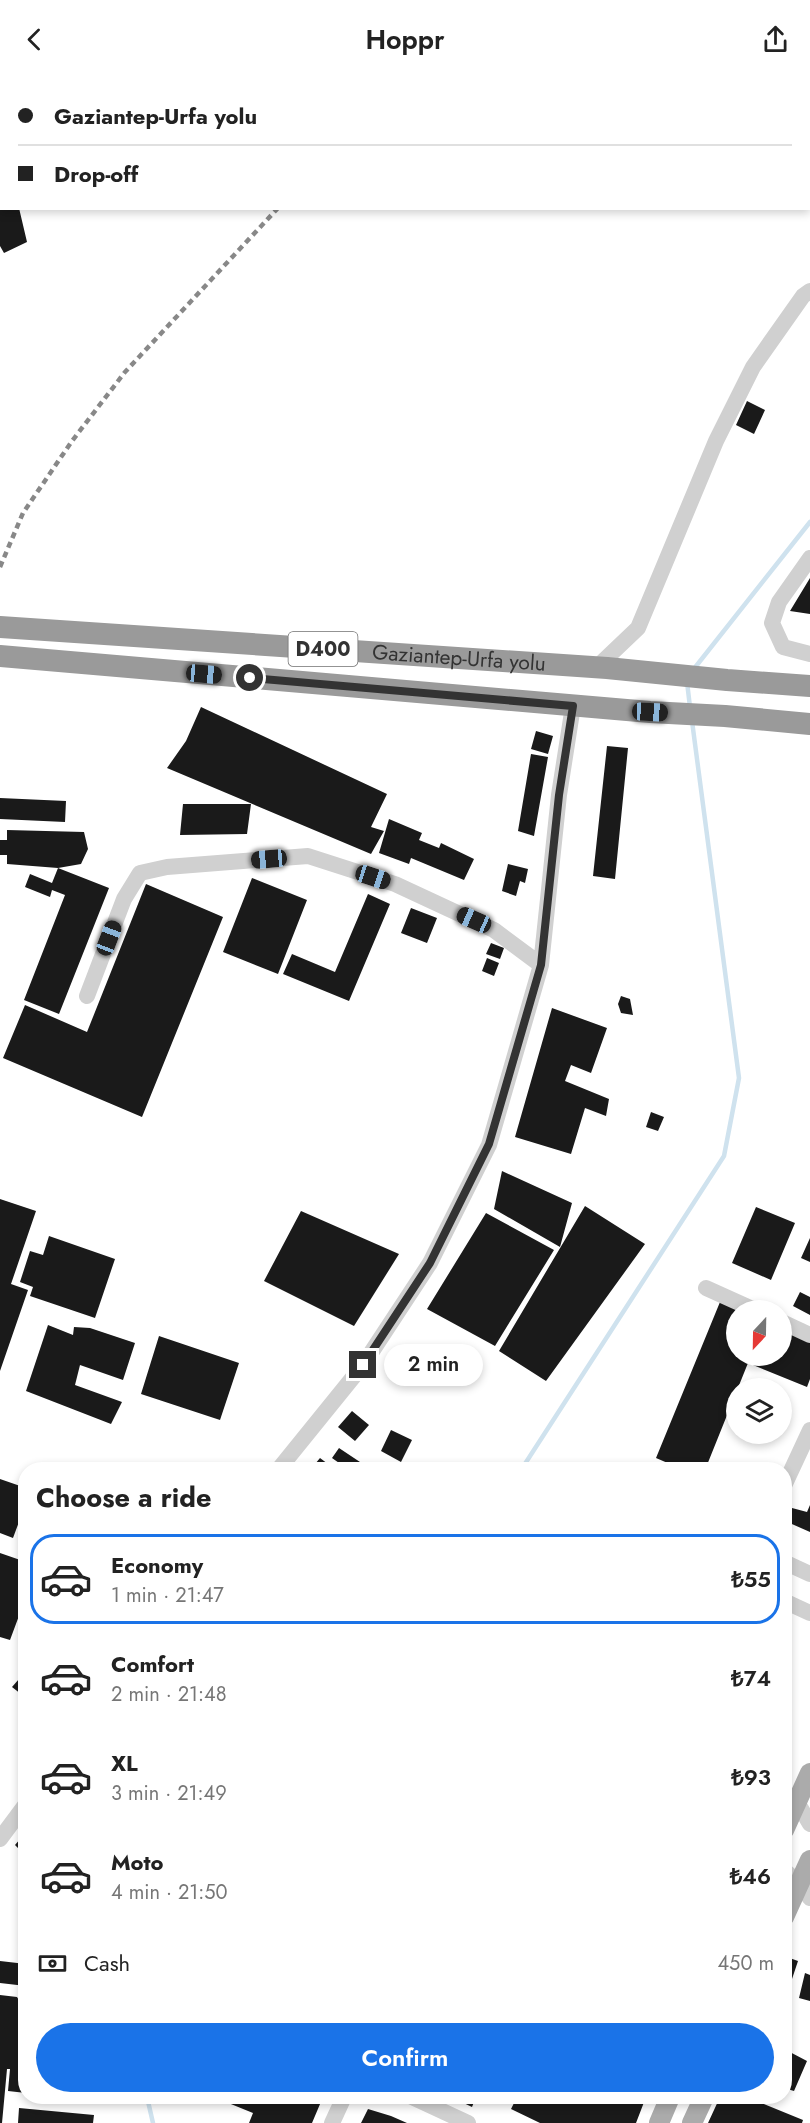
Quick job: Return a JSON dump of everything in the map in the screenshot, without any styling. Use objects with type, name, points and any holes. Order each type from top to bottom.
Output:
[{"type":"highway","name":"Gaziantep-Urfa yolu","points":[[0,627],[596,668],[810,686]]},
{"type":"highway","name":"Gaziantep-Urfa yolu","points":[[0,656],[573,706],[810,724]]},
{"type":"main road","points":[[792,1813],[810,1773]]},
{"type":"main road","points":[[792,1907],[805,1891],[810,1860]]},
{"type":"main road","points":[[659,2123],[667,2104]]},
{"type":"main road","points":[[692,2123],[701,2104]]},
{"type":"street","points":[[596,668],[638,628],[716,441],[753,367],[803,296],[810,291]]},
{"type":"street","points":[[810,558],[779,602],[772,623],[783,647],[810,654]]},
{"type":"street","points":[[284,1462],[363,1365],[430,1263],[489,1144],[541,965],[559,795],[573,706]]},
{"type":"street","points":[[87,996],[124,899],[140,873],[167,867],[308,855],[394,884],[494,930],[541,965]]},
{"type":"street","points":[[706,1288],[733,1300]]},
{"type":"street","points":[[792,1327],[810,1335]]},
{"type":"street","points":[[792,1469],[810,1430]]},
{"type":"street","points":[[792,1566],[810,1574]]},
{"type":"street","points":[[792,1605],[810,1613]]},
{"type":"street","points":[[797,1802],[810,1824]]},
{"type":"street","points":[[0,1839],[18,1815]]},
{"type":"street","points":[[792,1878],[805,1891]]},
{"type":"street","points":[[332,2123],[341,2104]]},
{"type":"street","points":[[427,2104],[468,2123]]},
{"type":"building","points":[[0,210],[19,210],[27,242],[4,253],[0,246]]},
{"type":"building","points":[[747,401],[765,410],[754,434],[736,425]]},
{"type":"building","points":[[810,578],[810,614],[790,611]]},
{"type":"building","points":[[201,707],[387,794],[371,827],[384,831],[371,854],[167,768],[186,741]]},
{"type":"building","points":[[536,731],[553,736],[548,754],[531,749]]},
{"type":"building","points":[[607,746],[628,748],[615,879],[593,876]]},
{"type":"building","points":[[531,754],[548,757],[534,836],[518,831]]},
{"type":"building","points":[[0,798],[66,801],[65,822],[0,819]]},
{"type":"building","points":[[183,804],[251,804],[247,834],[180,835]]},
{"type":"building","points":[[389,819],[422,833],[419,840],[439,848],[441,843],[474,859],[464,880],[411,858],[409,864],[379,853]]},
{"type":"building","points":[[7,830],[84,832],[88,849],[81,864],[58,868],[7,864],[7,855],[0,855],[0,840],[7,840]]},
{"type":"building","points":[[508,864],[528,869],[525,883],[520,881],[516,896],[502,891]]},
{"type":"building","points":[[58,868],[109,888],[59,1014],[24,1000],[65,895],[52,890],[50,897],[25,887],[30,874],[52,883]]},
{"type":"building","points":[[252,878],[307,900],[278,974],[223,952]]},
{"type":"building","points":[[146,884],[223,917],[142,1117],[3,1058],[25,1005],[87,1032]]},
{"type":"building","points":[[368,894],[390,904],[349,1001],[283,974],[292,954],[335,972]]},
{"type":"building","points":[[411,908],[437,918],[427,943],[401,933]]},
{"type":"building","points":[[491,943],[504,948],[500,959],[486,954]]},
{"type":"building","points":[[487,958],[499,963],[494,976],[482,971]]},
{"type":"building","points":[[621,996],[630,999],[633,1015],[621,1013],[618,1004]]},
{"type":"building","points":[[552,1008],[607,1028],[591,1073],[571,1065],[565,1081],[609,1099],[606,1116],[585,1108],[571,1154],[515,1137]]},
{"type":"building","points":[[651,1112],[664,1117],[658,1131],[646,1127]]},
{"type":"building","points":[[502,1171],[572,1203],[560,1247],[494,1209]]},
{"type":"building","points":[[0,1199],[36,1211],[11,1284],[28,1290],[0,1371]]},
{"type":"building","points":[[585,1206],[645,1244],[546,1381],[499,1351]]},
{"type":"building","points":[[756,1207],[795,1223],[771,1280],[732,1263]]},
{"type":"building","points":[[301,1211],[399,1254],[354,1326],[264,1281]]},
{"type":"building","points":[[486,1213],[554,1250],[495,1346],[427,1309]]},
{"type":"building","points":[[49,1236],[115,1259],[95,1318],[30,1296],[33,1287],[20,1282],[30,1251],[43,1255]]},
{"type":"building","points":[[810,1238],[810,1262],[801,1258]]},
{"type":"building","points":[[800,1292],[810,1297],[810,1315],[793,1306]]},
{"type":"building","points":[[720,1302],[726,1304],[726,1366],[747,1366],[742,1378],[726,1378],[726,1418],[708,1462],[665,1462],[656,1458]]},
{"type":"building","points":[[48,1325],[73,1335],[74,1327],[90,1328],[135,1343],[123,1380],[80,1365],[75,1385],[122,1402],[111,1424],[26,1391]]},
{"type":"building","points":[[792,1331],[810,1338],[810,1379],[807,1387],[792,1381],[792,1378],[785,1378],[755,1366],[792,1366]]},
{"type":"building","points":[[159,1336],[239,1363],[220,1420],[141,1394]]},
{"type":"building","points":[[352,1411],[369,1425],[355,1441],[338,1427]]},
{"type":"building","points":[[391,1430],[412,1440],[401,1462],[381,1451]]},
{"type":"building","points":[[339,1448],[360,1462],[338,1462],[332,1458]]},
{"type":"building","points":[[0,1479],[18,1485],[18,1525],[13,1538],[0,1533]]},
{"type":"building","points":[[810,1505],[810,1532],[792,1524],[792,1508],[807,1512]]},
{"type":"building","points":[[0,1553],[18,1559],[18,1618],[10,1640],[0,1637]]},
{"type":"building","points":[[18,1680],[18,1692],[12,1687]]},
{"type":"building","points":[[792,1959],[798,1961],[792,1979]]},
{"type":"building","points":[[0,1961],[18,1963],[18,1985],[0,1983]]},
{"type":"building","points":[[805,1973],[810,1975],[810,2001],[799,1998]]},
{"type":"building","points":[[0,1995],[18,1999],[18,2092],[8,2091],[10,2069],[7,2069],[2,2123],[0,2123]]},
{"type":"building","points":[[792,2053],[807,2061],[794,2091],[792,2090]]},
{"type":"building","points":[[231,2104],[320,2104],[312,2123],[249,2123],[253,2113]]},
{"type":"building","points":[[514,2104],[643,2104],[636,2123],[540,2123],[511,2109]]},
{"type":"building","points":[[717,2104],[764,2104],[803,2120],[802,2123],[708,2123]]},
{"type":"building","points":[[19,2108],[94,2115],[93,2123],[18,2123]]},
{"type":"building","points":[[368,2109],[391,2116],[407,2123],[361,2123]]},
{"type":"waterway","points":[[693,670],[810,522]]},
{"type":"waterway","points":[[687,682],[690,707]]},
{"type":"waterway","points":[[526,1462],[724,1156],[739,1078],[692,721]]},
{"type":"waterway","points":[[149,2104],[153,2123]]},
{"type":"railway","points":[[0,567],[23,513],[72,441],[125,372],[276,210]]},
{"type":"route","points":[[250,678],[573,706],[559,795],[541,965],[489,1144],[430,1263],[363,1365]]}]
